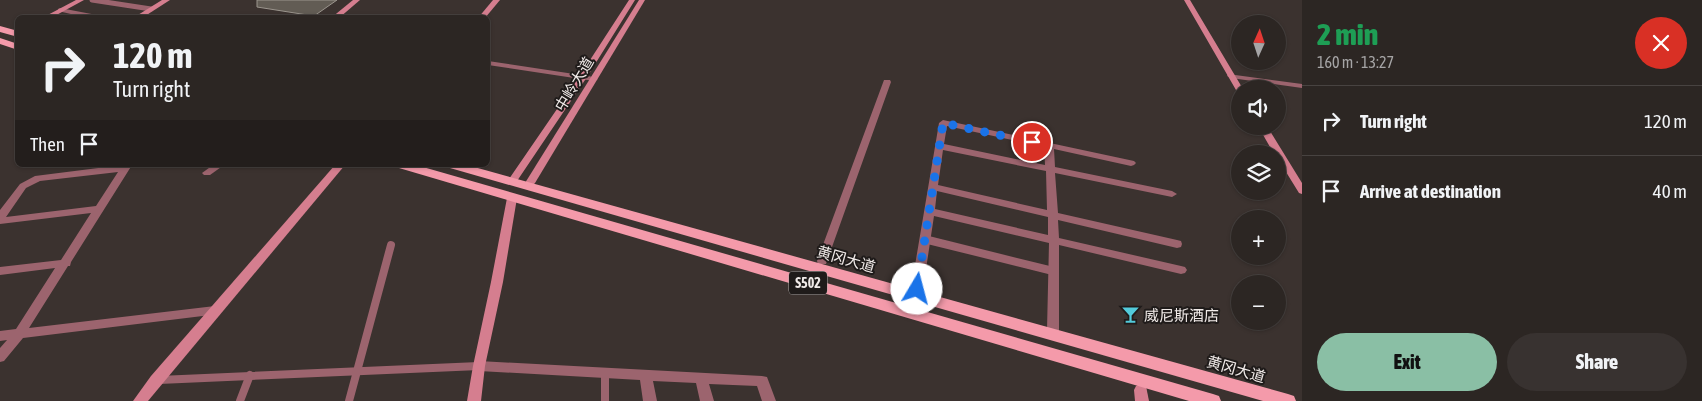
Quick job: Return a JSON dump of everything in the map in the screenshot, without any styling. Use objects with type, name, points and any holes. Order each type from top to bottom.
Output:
[{"type":"main road","points":[[0,28],[15,32]]},
{"type":"main road","points":[[0,41],[15,46]]},
{"type":"main road","name":"S502","points":[[410,167],[1213,401]]},
{"type":"main road","name":"黄冈大道","points":[[461,167],[1288,401]]},
{"type":"street","points":[[51,15],[81,0]]},
{"type":"street","points":[[141,15],[167,0]]},
{"type":"street","points":[[338,15],[357,0]]},
{"type":"street","points":[[484,15],[497,0]]},
{"type":"street","name":"中岭大道","points":[[514,179],[632,0]]},
{"type":"street","name":"中岭大道","points":[[530,183],[642,0]]},
{"type":"street","points":[[1187,0],[1234,80]]},
{"type":"street","points":[[60,10],[86,15]]},
{"type":"street","points":[[490,63],[594,79]]},
{"type":"street","points":[[1231,76],[1302,86]]},
{"type":"street","points":[[822,261],[887,82]]},
{"type":"street","points":[[917,289],[943,123],[1131,163]]},
{"type":"street","points":[[1268,135],[1302,191]]},
{"type":"street","points":[[939,146],[1172,194]]},
{"type":"street","points":[[1049,146],[1054,242],[1053,330]]},
{"type":"street","points":[[0,357],[19,334],[125,167]]},
{"type":"street","points":[[0,219],[23,186],[38,178],[125,167]]},
{"type":"street","points":[[207,173],[216,167]]},
{"type":"street","points":[[140,401],[338,167]]},
{"type":"street","points":[[932,188],[1177,244]]},
{"type":"street","points":[[474,401],[479,366],[512,198]]},
{"type":"street","points":[[0,219],[100,209]]},
{"type":"street","points":[[928,211],[1054,242],[1181,270]]},
{"type":"street","points":[[0,270],[66,262]]},
{"type":"street","points":[[0,336],[215,311]]},
{"type":"street","points":[[479,366],[762,381],[769,401]]},
{"type":"street","points":[[645,375],[650,401]]},
{"type":"street","points":[[702,378],[707,401]]},
{"type":"lane","points":[[92,0],[151,9]]},
{"type":"lane","points":[[924,238],[1053,271]]},
{"type":"lane","points":[[349,401],[391,245]]},
{"type":"lane","points":[[156,380],[479,366]]},
{"type":"lane","points":[[605,373],[606,401]]},
{"type":"lane","points":[[240,401],[250,375]]},
{"type":"building","points":[[257,0],[337,0],[315,15],[257,7]]},
{"type":"place","name":"威尼斯酒店","points":[[1130,315]]},
{"type":"route","points":[[917,289],[943,123],[1032,142]]}]
